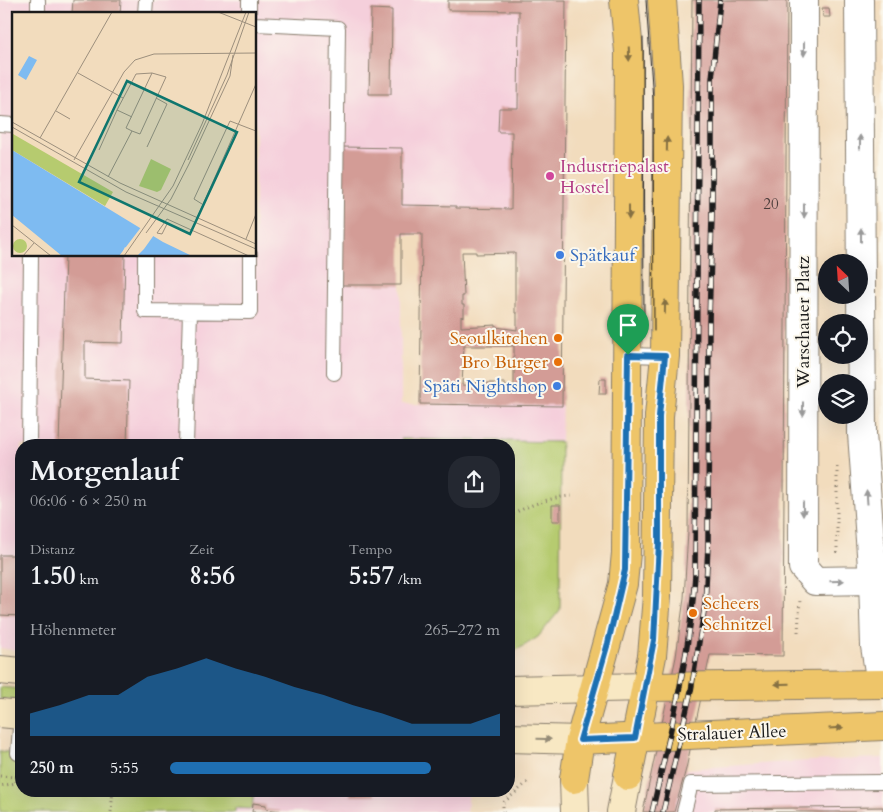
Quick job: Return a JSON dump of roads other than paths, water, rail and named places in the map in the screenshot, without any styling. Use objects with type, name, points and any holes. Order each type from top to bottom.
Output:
[{"type":"main road","points":[[575,812],[574,779],[580,740],[623,584],[626,553],[629,52],[624,0]]},
{"type":"main road","points":[[621,812],[646,687],[654,640],[658,596],[659,416],[665,356],[668,85],[662,0]]},
{"type":"main road","points":[[0,670],[15,671]]},
{"type":"main road","points":[[515,690],[596,687],[882,684]]},
{"type":"main road","points":[[0,712],[15,714]]},
{"type":"main road","name":"Stralauer Allee","points":[[580,740],[883,726]]},
{"type":"main road","points":[[515,738],[580,740]]},
{"type":"street","name":"Warschauer Platz","points":[[804,0],[803,567],[815,582],[873,580]]},
{"type":"street","points":[[859,0],[862,434],[873,580],[875,646],[882,684]]},
{"type":"lane","points":[[256,24],[338,28],[334,373]]},
{"type":"lane","points":[[29,439],[31,256]]},
{"type":"lane","points":[[145,256],[145,311],[190,312],[250,312],[250,256]]},
{"type":"lane","points":[[186,439],[190,312]]},
{"type":"lane","points":[[628,355],[665,356]]},
{"type":"lane","points":[[684,812],[691,784],[883,782]]},
{"type":"tram line","points":[[646,0],[653,100],[654,331]]},
{"type":"tram line","points":[[643,38],[644,331]]},
{"type":"railway","points":[[652,812],[684,665],[695,575],[699,0]]},
{"type":"railway","points":[[663,812],[691,691],[705,605],[708,546],[712,79],[720,0]]},
{"type":"place","name":"Industriepalast Hostel","points":[[550,176]]},
{"type":"place","name":"Spätkauf","points":[[560,255]]},
{"type":"place","name":"Seoulkitchen","points":[[558,338]]},
{"type":"place","name":"Bro Burger","points":[[558,362]]},
{"type":"place","name":"Späti Nightshop","points":[[557,386]]},
{"type":"place","name":"Scheers Schnitzel","points":[[693,613]]}]
